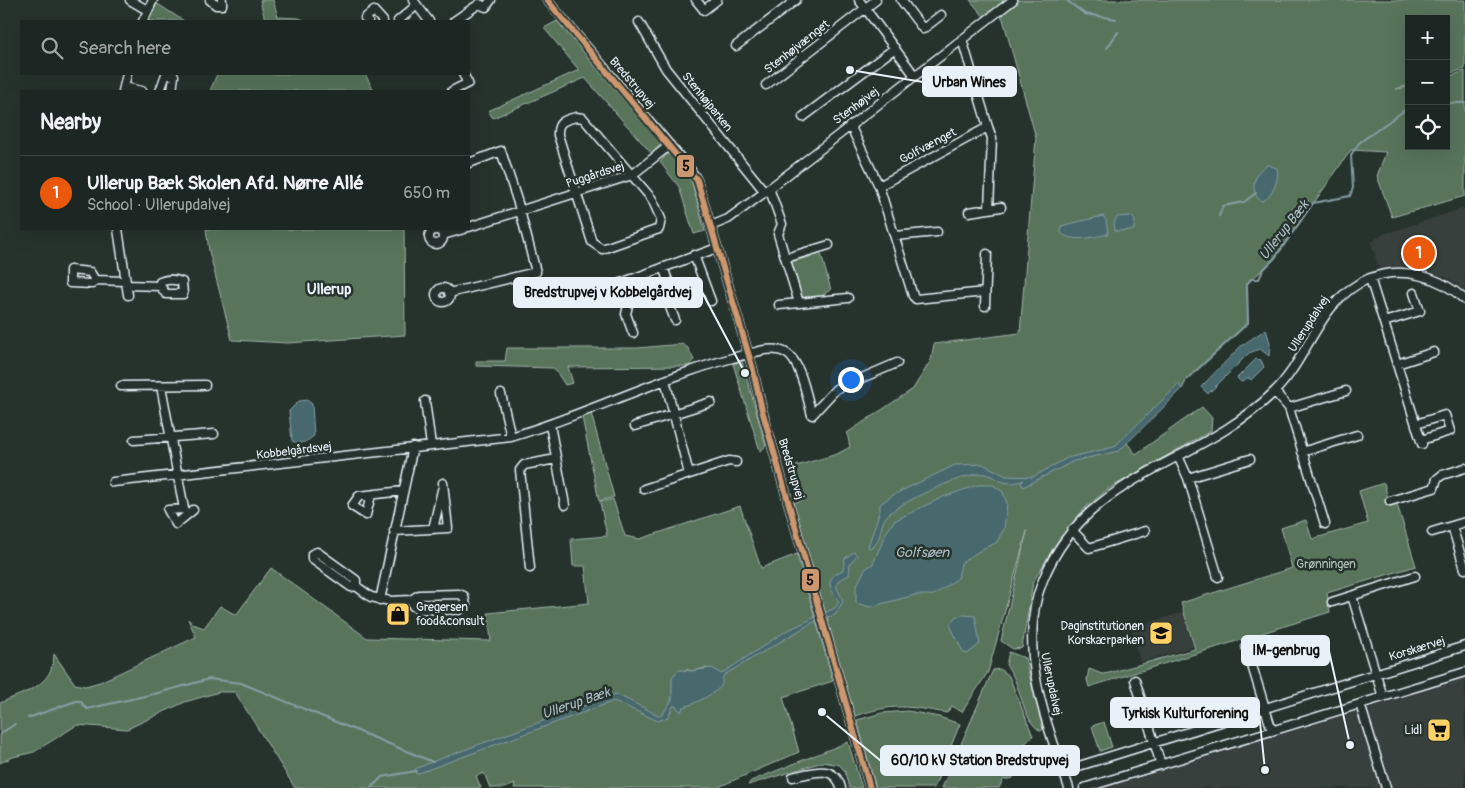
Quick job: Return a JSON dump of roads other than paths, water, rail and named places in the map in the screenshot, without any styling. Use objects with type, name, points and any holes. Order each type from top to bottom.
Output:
[{"type":"street","points":[[130,0],[147,10]]},
{"type":"street","points":[[143,20],[153,0]]},
{"type":"street","points":[[210,0],[216,5],[222,5],[222,0]]},
{"type":"street","points":[[455,20],[479,2],[486,7],[491,0]]},
{"type":"street","name":"Bredstrupvej","points":[[547,0],[693,173],[711,226],[748,354],[762,410],[870,788]]},
{"type":"street","points":[[696,0],[704,10],[717,0]]},
{"type":"street","points":[[736,46],[796,0]]},
{"type":"street","points":[[859,0],[915,76]]},
{"type":"street","name":"Stenhøjvænget","points":[[766,85],[876,0]]},
{"type":"street","points":[[901,0],[922,29],[941,16]]},
{"type":"street","name":"Stenhøjvej","points":[[711,226],[728,219],[767,190],[1013,0]]},
{"type":"street","points":[[399,20],[415,3],[428,20]]},
{"type":"street","points":[[367,20],[365,18],[374,11],[382,20]]},
{"type":"street","name":"Stenhøjparken","points":[[638,22],[666,70],[767,190],[782,224],[778,234],[799,303]]},
{"type":"street","points":[[962,39],[992,138],[989,209]]},
{"type":"street","points":[[803,117],[895,48]]},
{"type":"street","points":[[124,89],[127,75]]},
{"type":"street","points":[[160,90],[166,75]]},
{"type":"street","points":[[170,75],[174,76],[172,90]]},
{"type":"street","points":[[454,90],[468,83],[464,75]]},
{"type":"street","points":[[583,118],[632,175],[656,205],[661,219],[659,229],[602,249],[592,242],[558,136],[558,128],[566,119],[583,118]]},
{"type":"street","points":[[850,125],[879,186],[913,296],[916,299],[985,292]]},
{"type":"street","name":"Golfvænget","points":[[879,186],[988,127]]},
{"type":"street","name":"Puggårdsvej","points":[[470,227],[632,175],[670,145]]},
{"type":"street","points":[[449,294],[536,272],[501,151],[470,163]]},
{"type":"street","points":[[970,212],[1001,208]]},
{"type":"street","points":[[118,230],[128,295]]},
{"type":"street","points":[[443,235],[460,230]]},
{"type":"street","points":[[895,236],[937,232]]},
{"type":"street","points":[[786,258],[829,245]]},
{"type":"street","points":[[633,333],[626,314],[628,305],[621,284],[694,255],[717,248]]},
{"type":"street","points":[[984,306],[987,254]]},
{"type":"street","points":[[694,255],[711,301]]},
{"type":"street","points":[[663,267],[671,289],[667,299],[675,320]]},
{"type":"street","name":"Ullerupdalvej","points":[[1069,788],[1040,694],[1033,661],[1033,630],[1042,582],[1055,554],[1072,530],[1091,510],[1112,493],[1244,418],[1275,392],[1293,368],[1330,306],[1343,293],[1370,278],[1391,273],[1412,273],[1429,277],[1448,286],[1465,300]]},
{"type":"street","points":[[1370,278],[1421,442],[1450,431],[1445,415],[1416,424]]},
{"type":"street","points":[[95,280],[160,286]]},
{"type":"street","points":[[1384,322],[1420,311],[1414,293]]},
{"type":"street","points":[[779,305],[848,298]]},
{"type":"street","name":"Kobbelgårdsvej","points":[[113,482],[511,437],[550,425],[665,380],[748,354],[777,350],[786,353],[797,366],[812,415],[836,390],[897,363]]},
{"type":"street","points":[[1397,364],[1434,352]]},
{"type":"street","points":[[665,380],[689,474]]},
{"type":"street","points":[[121,386],[205,385]]},
{"type":"street","points":[[161,386],[184,508]]},
{"type":"street","points":[[1288,408],[1346,391]]},
{"type":"street","points":[[1275,392],[1288,408],[1324,524]]},
{"type":"street","points":[[501,394],[511,437]]},
{"type":"street","points":[[425,401],[430,446]]},
{"type":"street","points":[[635,426],[673,412],[711,402]]},
{"type":"street","points":[[550,425],[565,505]]},
{"type":"street","points":[[134,440],[214,434]]},
{"type":"street","points":[[1302,452],[1357,435]]},
{"type":"street","points":[[380,600],[413,448]]},
{"type":"street","points":[[1178,456],[1188,478],[1218,577]]},
{"type":"street","points":[[530,568],[520,470],[524,465],[556,458]]},
{"type":"street","points":[[1188,478],[1250,459]]},
{"type":"street","points":[[644,489],[729,461],[736,462]]},
{"type":"street","points":[[1390,501],[1434,488],[1442,475],[1465,468]]},
{"type":"street","points":[[394,532],[448,528],[443,483],[433,529]]},
{"type":"street","points":[[370,494],[403,491]]},
{"type":"street","points":[[1432,532],[1465,522]]},
{"type":"street","points":[[1452,526],[1465,569]]},
{"type":"street","points":[[1072,530],[1089,548],[1144,531]]},
{"type":"street","points":[[356,586],[356,580],[317,552],[312,554],[312,559],[351,587],[356,586],[380,600],[412,600],[419,595],[459,594],[464,596],[466,606],[459,610],[418,609],[413,606],[412,600]]},
{"type":"street","points":[[1332,602],[1415,576]]},
{"type":"street","name":"Korskærvej","points":[[1352,596],[1383,697]]},
{"type":"street","points":[[1246,646],[1272,731]]},
{"type":"street","name":"Korskærvej","points":[[1078,766],[1465,646]]},
{"type":"street","points":[[1084,788],[1465,672]]},
{"type":"street","points":[[1135,680],[1161,765]]},
{"type":"street","points":[[1360,704],[1386,788]]},
{"type":"street","points":[[793,777],[822,770],[832,773],[839,780],[841,788]]},
{"type":"water","points":[[1268,165],[1277,168],[1278,172],[1272,192],[1262,201],[1255,193],[1254,182],[1259,171]]},
{"type":"water","points":[[1103,216],[1106,220],[1108,234],[1077,239],[1061,233],[1061,226]]},
{"type":"water","points":[[1131,216],[1135,220],[1134,230],[1115,231],[1114,223],[1117,217]]},
{"type":"water","points":[[1266,329],[1270,343],[1269,356],[1260,349],[1249,353],[1208,394],[1201,387],[1241,346]]},
{"type":"water","points":[[1256,359],[1261,360],[1264,367],[1251,380],[1249,378],[1241,382],[1237,378]]},
{"type":"water","points":[[1179,384],[1182,389],[1119,451],[1074,461],[1023,487],[1021,482],[1024,480],[1009,483],[983,474],[957,480],[929,491],[892,511],[884,521],[875,545],[872,548],[868,547],[880,510],[880,504],[893,495],[955,465],[983,464],[1006,476],[1033,477],[1067,458],[1114,447]]},
{"type":"water","points":[[307,400],[312,404],[314,436],[309,440],[298,443],[292,441],[289,411],[299,401]]},
{"type":"water","name":"Golfsøen","points":[[978,485],[993,485],[1003,492],[1007,504],[1004,529],[996,543],[984,548],[961,563],[958,578],[934,595],[915,595],[870,607],[856,603],[856,587],[865,569],[873,564],[886,533],[894,521],[943,497]]},
{"type":"water","points":[[854,552],[857,555],[850,563],[849,575],[839,580],[836,586],[843,601],[835,615],[817,620],[724,675],[719,689],[683,707],[681,712],[676,706],[673,706],[668,717],[658,721],[614,701],[416,774],[415,769],[437,760],[616,694],[658,715],[662,715],[672,700],[672,677],[679,670],[692,671],[712,668],[721,674],[786,631],[835,608],[839,602],[831,588],[831,580],[837,573],[843,570],[845,558]]},
{"type":"water","points":[[963,615],[975,616],[980,644],[967,654],[963,652],[950,625],[955,617]]},
{"type":"waterway","points":[[1066,0],[1085,14],[1116,19]]},
{"type":"waterway","points":[[1107,48],[1118,32]]},
{"type":"waterway","name":"Ullerup Bæk","points":[[1450,103],[1465,103]]},
{"type":"waterway","name":"Ullerup Bæk","points":[[1187,379],[1248,323],[1247,284],[1251,279],[1259,279],[1263,270],[1275,258],[1313,203],[1350,196],[1353,188],[1351,155],[1359,143],[1405,110]]},
{"type":"waterway","points":[[1219,216],[1223,206],[1244,202],[1256,193]]},
{"type":"waterway","points":[[28,718],[76,701],[80,701],[87,709],[209,679],[241,683],[433,762]]},
{"type":"waterway","points":[[0,734],[15,724]]},
{"type":"waterway","name":"Ullerup Bæk","points":[[371,788],[382,777],[416,771]]},
{"type":"place","name":"Urban Wines","points":[[850,70]]},
{"type":"place","name":"Ullerup Bæk Skolen Afd. Nørre Allé","points":[[1419,253]]},
{"type":"place","name":"Bredstrupvej v Kobbelgårdvej","points":[[745,373]]},
{"type":"place","name":"Gregersen food&consult","points":[[398,614]]},
{"type":"place","name":"Daginstitutionen Korskærparken","points":[[1161,633]]},
{"type":"place","name":"60/10 kV Station Bredstrupvej","points":[[822,712]]},
{"type":"place","name":"Lidl","points":[[1439,730]]},
{"type":"place","name":"IM-genbrug","points":[[1350,745]]},
{"type":"place","name":"Tyrkisk Kulturforening","points":[[1265,770]]},
{"type":"district","name":"Ullerup","points":[[329,289]]},
{"type":"park label","name":"Grønningen","points":[[1326,564]]}]
